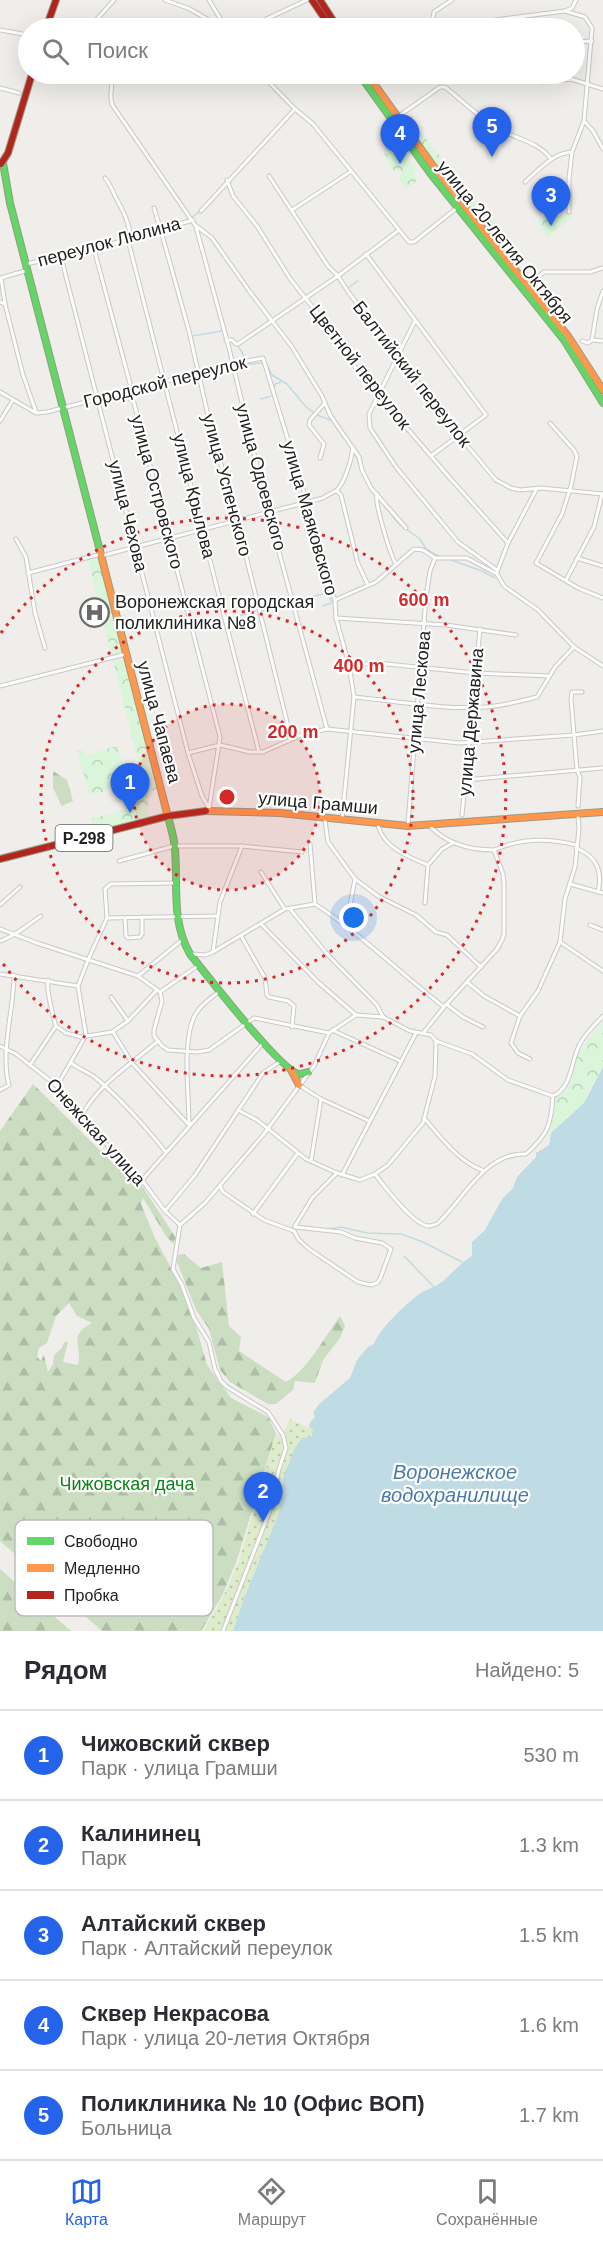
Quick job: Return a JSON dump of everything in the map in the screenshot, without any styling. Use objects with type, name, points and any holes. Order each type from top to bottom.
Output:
[{"type":"main road","points":[[50,18],[56,0]]},
{"type":"main road","points":[[312,0],[324,18]]},
{"type":"main road","points":[[320,0],[332,18]]},
{"type":"main road","points":[[1,164],[8,153],[29,84]]},
{"type":"main road","name":"улица 20-летия Октября","points":[[366,84],[419,160],[575,344],[603,390]]},
{"type":"main road","name":"улица 20-летия Октября","points":[[374,84],[459,206]]},
{"type":"main road","name":"улица Чапаева","points":[[1,164],[168,816],[174,846],[177,916],[182,940],[198,965],[246,1024],[291,1070],[299,1085]]},
{"type":"main road","name":"улица Чапаева","points":[[0,184],[7,193]]},
{"type":"main road","name":"улица 20-летия Октября","points":[[526,286],[564,340],[603,403]]},
{"type":"main road","name":"улица Грамши","points":[[0,859],[168,816],[209,810],[261,812],[408,826],[603,812]]},
{"type":"main road","points":[[291,1070],[299,1074],[308,1072]]},
{"type":"street","points":[[98,18],[114,0]]},
{"type":"street","points":[[165,0],[206,18]]},
{"type":"street","points":[[209,0],[219,18]]},
{"type":"street","points":[[268,18],[307,0]]},
{"type":"street","points":[[433,18],[434,12],[452,0]]},
{"type":"street","points":[[509,18],[565,11],[572,8],[576,0]]},
{"type":"street","points":[[565,11],[585,17],[592,28],[584,121],[572,152],[569,212]]},
{"type":"street","points":[[0,30],[18,33]]},
{"type":"street","points":[[585,41],[592,41]]},
{"type":"street","name":"улица Одоевского","points":[[113,84],[110,99],[112,106],[195,225],[327,729]]},
{"type":"street","points":[[271,84],[313,124],[409,242],[414,242],[459,206]]},
{"type":"street","points":[[586,84],[603,89]]},
{"type":"street","points":[[397,117],[440,87],[446,87],[495,127],[545,150],[551,159]]},
{"type":"street","points":[[0,88],[19,93]]},
{"type":"street","points":[[201,210],[295,109]]},
{"type":"street","points":[[584,121],[593,131],[603,149]]},
{"type":"street","points":[[525,182],[551,159],[572,152]]},
{"type":"street","points":[[292,210],[350,172]]},
{"type":"street","name":"Балтийский переулок","points":[[269,176],[328,266],[338,276],[459,436],[496,480],[516,489],[538,488],[603,494]]},
{"type":"street","name":"улица Крылова","points":[[105,178],[112,186],[128,219],[130,239],[165,382],[259,752]]},
{"type":"street","name":"Цветной переулок","points":[[227,180],[233,196],[257,226],[291,280],[357,370],[508,543]]},
{"type":"street","name":"улица Успенского","points":[[154,208],[189,331],[267,639],[290,734],[289,741]]},
{"type":"street","name":"переулок Люлина","points":[[1,278],[27,267],[161,231],[193,220]]},
{"type":"street","points":[[195,225],[212,238],[272,320],[308,372],[330,415],[359,457],[366,480],[406,528]]},
{"type":"street","name":"Городской переулок","points":[[226,340],[232,340],[238,344],[338,276],[399,230]]},
{"type":"street","name":"улица Островского","points":[[94,249],[132,391]]},
{"type":"street","points":[[366,254],[486,415],[431,456]]},
{"type":"street","name":"улица Чехова","points":[[61,257],[188,753],[209,810]]},
{"type":"street","points":[[526,286],[544,272],[590,272],[603,268]]},
{"type":"street","points":[[1,278],[5,304],[23,375],[36,413]]},
{"type":"street","points":[[592,340],[597,309],[603,291]]},
{"type":"street","points":[[0,302],[5,304]]},
{"type":"street","points":[[415,321],[377,394],[369,414],[370,428],[396,467],[458,542],[497,572],[504,586],[538,610],[574,647],[603,666]]},
{"type":"street","points":[[582,341],[588,343],[592,340],[603,341]]},
{"type":"street","name":"Городской переулок","points":[[36,413],[132,391],[232,364],[260,358],[265,361]]},
{"type":"street","name":"улица Маяковского","points":[[265,361],[307,502],[328,583],[335,600],[336,618],[354,697],[342,819]]},
{"type":"street","points":[[0,392],[36,413]]},
{"type":"street","name":"улица Островского","points":[[118,394],[129,398],[134,403],[220,738],[209,810]]},
{"type":"street","points":[[0,421],[13,400]]},
{"type":"street","points":[[320,458],[324,444],[309,425],[310,420],[325,403]]},
{"type":"street","points":[[550,423],[576,453],[562,514],[536,563],[603,598]]},
{"type":"street","points":[[28,573],[323,498],[336,491],[352,460],[352,447]]},
{"type":"street","points":[[497,572],[508,543],[538,488]]},
{"type":"street","points":[[336,491],[341,495],[358,564],[368,585]]},
{"type":"street","points":[[377,494],[376,503],[388,539],[391,557],[396,564]]},
{"type":"street","points":[[566,580],[594,527],[603,494]]},
{"type":"street","points":[[16,539],[25,552],[35,613],[45,648]]},
{"type":"street","points":[[335,600],[376,582],[414,549],[423,550],[435,558],[466,558],[497,572]]},
{"type":"street","name":"улица Лескова","points":[[408,826],[420,668],[430,571],[435,558]]},
{"type":"street","points":[[577,558],[603,566]]},
{"type":"street","points":[[336,618],[480,629],[516,635]]},
{"type":"street","name":"улица Державина","points":[[462,815],[480,629]]},
{"type":"street","points":[[354,697],[472,707],[497,706],[537,697],[555,667],[574,647]]},
{"type":"street","points":[[0,686],[126,654]]},
{"type":"street","points":[[348,664],[377,663],[475,673],[550,676]]},
{"type":"street","points":[[578,806],[580,777],[577,770],[571,706],[572,693],[582,693]]},
{"type":"street","points":[[188,753],[220,744],[250,752],[259,752],[301,735],[327,729],[469,743],[603,731]]},
{"type":"street","points":[[465,780],[603,768]]},
{"type":"street","points":[[530,1059],[518,1053],[511,1043],[520,1016],[538,991],[560,942],[565,899],[575,867],[579,829],[578,814]]},
{"type":"street","points":[[325,818],[328,842],[355,879],[378,896],[416,915],[427,926],[447,935],[481,967]]},
{"type":"street","points":[[378,823],[380,833],[385,840],[408,857],[428,865]]},
{"type":"street","points":[[429,825],[439,837],[483,850],[494,850],[517,842],[544,839],[576,846],[594,860],[600,874],[601,893],[570,884]]},
{"type":"street","points":[[425,903],[428,865],[442,849],[453,843]]},
{"type":"street","points":[[310,844],[315,904]]},
{"type":"street","points":[[119,861],[174,846],[242,846],[302,852]]},
{"type":"street","points":[[213,952],[224,892],[242,846]]},
{"type":"street","points":[[424,1032],[445,1005],[497,949],[504,934],[503,874],[494,850]]},
{"type":"street","points":[[261,872],[287,909],[377,1005],[383,1017]]},
{"type":"street","points":[[354,920],[350,905],[355,879]]},
{"type":"street","points":[[57,1086],[86,1035],[78,986],[107,918],[105,889],[111,884],[176,883]]},
{"type":"street","points":[[0,905],[20,887]]},
{"type":"street","points":[[190,954],[205,955],[213,952],[287,909],[315,904],[445,1005],[483,1027]]},
{"type":"street","points":[[0,941],[17,935],[22,928],[41,916]]},
{"type":"street","points":[[107,918],[218,916]]},
{"type":"street","points":[[125,918],[126,936],[135,938],[142,934],[142,917]]},
{"type":"street","points":[[262,924],[318,982],[356,1016]]},
{"type":"street","points":[[590,925],[603,930]]},
{"type":"street","points":[[0,928],[138,976],[158,991],[162,1001],[154,1030],[158,1041],[168,1050],[188,1052],[210,1050],[254,1018],[292,1027],[330,1031],[400,1061]]},
{"type":"street","points":[[241,936],[265,978],[267,995],[288,1001],[294,1006],[292,1027]]},
{"type":"street","points":[[138,976],[182,940]]},
{"type":"street","points":[[560,942],[603,972]]},
{"type":"street","points":[[48,981],[47,991],[51,997],[57,1026],[66,1033],[78,1037],[112,1032],[128,1021],[158,991],[198,965]]},
{"type":"street","points":[[0,974],[78,986]]},
{"type":"street","points":[[0,1090],[9,1083],[5,1069],[14,975]]},
{"type":"street","points":[[467,982],[484,996],[520,1016]]},
{"type":"street","points":[[189,1125],[188,1036],[194,1016],[220,991]]},
{"type":"street","points":[[111,997],[128,1021]]},
{"type":"street","points":[[223,1631],[269,1513],[286,1448],[283,1435],[268,1412],[227,1387],[215,1369],[209,1342],[194,1318],[182,1285],[173,1269],[180,1225],[205,1203],[268,1129],[314,1066],[330,1031],[356,1016],[383,1017],[416,1033],[424,1032],[436,1041],[472,1054],[508,1080],[553,1096],[559,1093],[568,1080],[580,1044],[603,1016]]},
{"type":"street","points":[[30,1065],[57,1026]]},
{"type":"street","points":[[112,1032],[132,1063],[189,1125]]},
{"type":"street","points":[[342,1175],[416,1033]]},
{"type":"street","points":[[82,1115],[104,1087],[158,1041]]},
{"type":"street","points":[[238,1110],[311,1161],[342,1175],[360,1180],[375,1174],[400,1152],[424,1118],[435,1076],[436,1041]]},
{"type":"street","points":[[142,1180],[263,1043]]},
{"type":"street","name":"Онежская улица","points":[[0,1046],[57,1086],[109,1148],[142,1180],[165,1211],[180,1225]]},
{"type":"street","points":[[0,1056],[8,1051]]},
{"type":"street","points":[[165,1211],[195,1175],[263,1073],[281,1061]]},
{"type":"street","points":[[72,1063],[94,1077],[138,1117],[166,1152]]},
{"type":"street","points":[[299,1085],[321,1099],[369,1121]]},
{"type":"street","points":[[375,1174],[399,1204],[422,1224],[430,1226],[438,1223],[484,1171],[499,1160],[515,1154],[526,1154],[544,1137],[552,1116],[553,1096]]},
{"type":"street","points":[[311,1161],[321,1099]]},
{"type":"street","points":[[424,1118],[460,1158],[484,1171]]},
{"type":"street","points":[[253,1214],[298,1153]]},
{"type":"street","points":[[294,1229],[312,1198],[337,1173]]},
{"type":"street","points":[[220,1186],[223,1192],[264,1220],[294,1229],[341,1233],[382,1243],[391,1249],[380,1279],[371,1285],[358,1282],[309,1249],[299,1240],[294,1229]]},
{"type":"green space","points":[[408,115],[480,208],[483,206],[506,236],[497,242],[459,197],[461,194],[451,181],[448,182],[400,119]]},
{"type":"green space","points":[[396,142],[416,169],[414,175],[418,180],[406,189],[398,178],[402,172],[400,169],[394,171],[385,159],[387,157],[383,151]]},
{"type":"green space","points":[[571,214],[573,217],[548,237],[537,222],[542,217]]},
{"type":"green space","points":[[98,558],[157,790],[147,792],[149,817],[94,831],[90,819],[125,810],[123,798],[146,792],[88,560]]},
{"type":"green space","points":[[118,746],[125,772],[113,789],[89,794],[77,751],[84,749],[86,755]]},
{"type":"green space","points":[[53,771],[67,780],[73,801],[62,806],[53,788]]},
{"type":"green space","points":[[603,1022],[603,1067],[597,1080],[590,1088],[584,1103],[551,1133],[554,1098],[569,1083],[577,1052]]},
{"type":"green space","name":"Чижовская дача","points":[[33,1084],[131,1181],[139,1181],[176,1238],[173,1244],[143,1198],[141,1204],[155,1238],[178,1281],[195,1323],[207,1365],[231,1398],[268,1417],[276,1433],[237,1560],[213,1611],[213,1520],[15,1520],[15,1554],[0,1541],[0,1131]],"holes":[[[69,1303],[77,1316],[92,1323],[84,1328],[78,1337],[78,1365],[63,1362],[68,1342],[64,1342],[62,1348],[54,1355],[53,1364],[48,1372],[44,1354],[41,1361],[37,1357],[39,1348],[47,1343],[56,1316]]]},
{"type":"green space","points":[[184,1254],[201,1268],[222,1262],[229,1326],[241,1337],[239,1351],[286,1382],[308,1362],[340,1316],[345,1326],[340,1338],[323,1360],[315,1383],[295,1381],[293,1390],[276,1404],[268,1404],[230,1382],[220,1370],[209,1329],[196,1310],[177,1262],[178,1255]]},
{"type":"green space","points":[[290,1419],[313,1430],[310,1438],[305,1437],[284,1475],[279,1513],[233,1631],[203,1631],[223,1597],[239,1561],[276,1434],[282,1436]]},
{"type":"green space","points":[[0,1569],[15,1582],[15,1616],[54,1616],[71,1631],[0,1631]]},
{"type":"green space","name":"Чижовская дача","points":[[85,1616],[210,1616],[201,1631],[102,1631]]},
{"type":"water","name":"Воронежское водохранилище","points":[[603,1067],[603,1631],[233,1631],[279,1513],[284,1475],[295,1448],[302,1438],[311,1437],[313,1430],[309,1427],[315,1417],[313,1413],[319,1404],[350,1378],[357,1360],[368,1347],[374,1344],[381,1331],[400,1311],[420,1293],[439,1284],[472,1256],[472,1242],[485,1230],[502,1199],[513,1188],[517,1177],[536,1157],[536,1153],[549,1145],[551,1133],[584,1103]]},
{"type":"waterway","points":[[191,218],[199,212]]},
{"type":"waterway","points":[[345,290],[358,281]]},
{"type":"waterway","points":[[192,336],[222,331]]},
{"type":"waterway","points":[[232,342],[238,346],[246,359]]},
{"type":"waterway","points":[[248,364],[262,363]]},
{"type":"waterway","points":[[267,365],[272,375],[287,384],[306,407],[317,415],[333,421]]},
{"type":"waterway","points":[[274,388],[275,384],[281,382]]},
{"type":"waterway","points":[[261,399],[271,396]]},
{"type":"waterway","points":[[344,437],[359,461]]},
{"type":"waterway","points":[[364,477],[373,493]]},
{"type":"waterway","points":[[382,503],[399,524],[420,539],[426,549],[440,557]]},
{"type":"waterway","points":[[402,557],[412,549]]},
{"type":"waterway","points":[[451,560],[495,578]]},
{"type":"waterway","points":[[296,601],[326,593],[332,602]]},
{"type":"waterway","points":[[261,611],[291,602]]},
{"type":"waterway","points":[[323,606],[331,603]]},
{"type":"waterway","points":[[208,625],[255,611]]},
{"type":"waterway","points":[[328,1229],[341,1227],[367,1233],[401,1234],[423,1242],[462,1262]]},
{"type":"waterway","points":[[404,1256],[434,1287]]},
{"type":"traffic: fast","points":[[366,84],[430,173],[564,340],[603,403]]},
{"type":"traffic: fast","points":[[3,163],[10,203],[100,551]]},
{"type":"traffic: fast","points":[[168,817],[175,849],[176,903],[180,929],[190,954],[277,1057],[299,1074],[308,1072]]},
{"type":"traffic: slow","points":[[374,84],[439,174],[568,336],[603,390]]},
{"type":"traffic: slow","points":[[100,551],[168,817]]},
{"type":"traffic: slow","points":[[206,811],[280,813],[408,826],[603,812]]},
{"type":"traffic: slow","points":[[291,1070],[299,1085]]},
{"type":"traffic: jam","points":[[50,18],[56,0]]},
{"type":"traffic: jam","points":[[312,0],[324,18]]},
{"type":"traffic: jam","points":[[320,0],[332,18]]},
{"type":"traffic: jam","points":[[1,164],[8,153],[29,84]]},
{"type":"traffic: jam","points":[[0,859],[168,816],[206,811]]},
{"type":"place","name":"Поликлиника № 10 (Офис ВОП)","points":[[492,157]]},
{"type":"place","name":"Сквер Некрасова","points":[[400,164]]},
{"type":"place","name":"Алтайский сквер","points":[[551,226]]},
{"type":"place","name":"Воронежская городская поликлиника №8","points":[[94,612]]},
{"type":"place","name":"Чижовский сквер","points":[[130,813]]},
{"type":"place","name":"Калининец","points":[[263,1522]]}]
